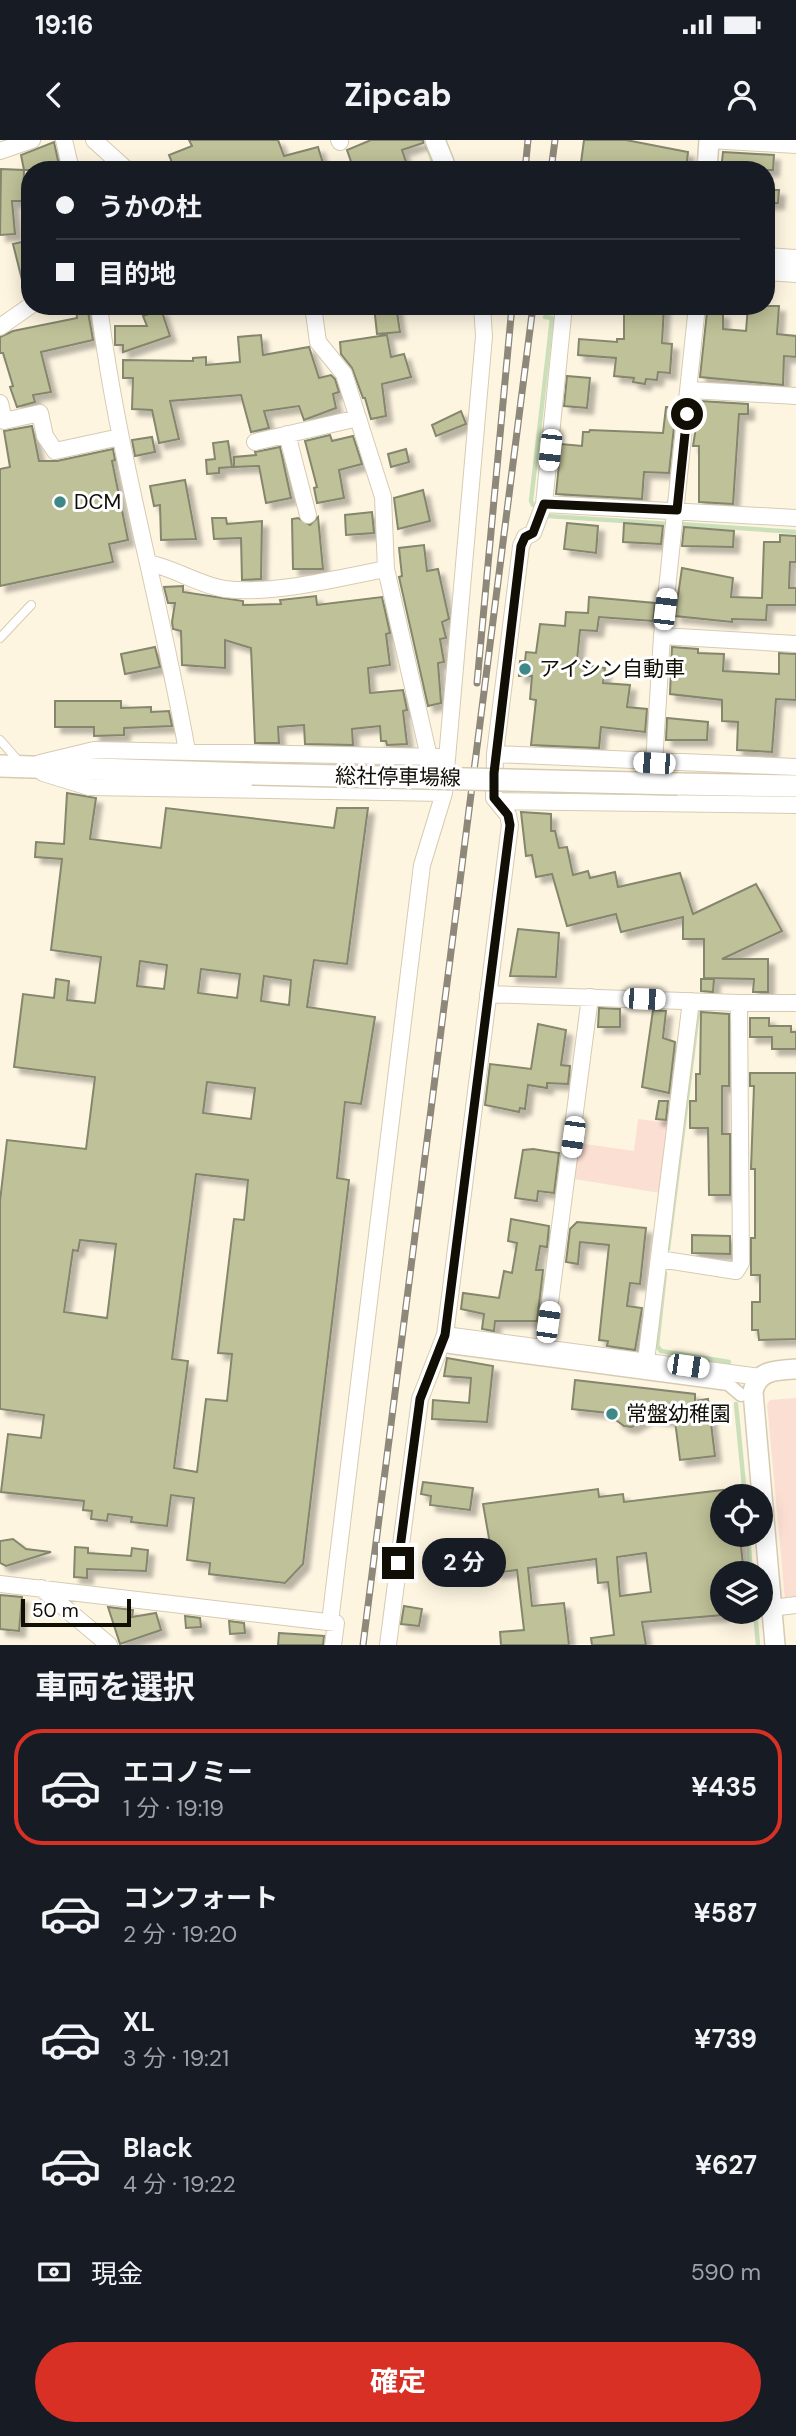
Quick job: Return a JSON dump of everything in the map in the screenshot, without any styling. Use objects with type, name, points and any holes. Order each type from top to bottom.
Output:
[{"type":"main road","name":"総社停車場線","points":[[0,766],[796,786]]},
{"type":"street","points":[[0,151],[32,140]]},
{"type":"street","points":[[64,140],[69,161]]},
{"type":"street","points":[[94,140],[117,161]]},
{"type":"street","points":[[435,140],[443,161]]},
{"type":"street","points":[[708,161],[709,140],[796,145]]},
{"type":"street","points":[[775,257],[796,258]]},
{"type":"street","points":[[775,273],[796,274]]},
{"type":"street","points":[[0,327],[21,312]]},
{"type":"street","points":[[100,315],[120,437],[187,751]]},
{"type":"street","points":[[314,315],[318,342],[344,374],[383,497],[386,569],[429,757]]},
{"type":"street","points":[[330,1622],[422,865],[444,793],[484,336],[483,315]]},
{"type":"street","points":[[388,1645],[420,1399],[448,1341],[510,825],[508,815],[494,798],[495,754],[521,546],[525,537],[533,533],[544,504],[563,315]]},
{"type":"street","points":[[654,763],[662,636],[696,315]]},
{"type":"street","points":[[690,390],[796,396]]},
{"type":"street","points":[[1,413],[4,421],[40,413],[45,436],[55,451],[120,437]]},
{"type":"street","points":[[255,442],[358,418]]},
{"type":"street","points":[[287,434],[309,515]]},
{"type":"street","points":[[544,504],[676,517],[796,518]]},
{"type":"street","points":[[148,563],[165,566],[199,582],[224,589],[248,590],[386,569]]},
{"type":"street","points":[[662,636],[796,645]]},
{"type":"street","points":[[24,767],[94,750],[447,757]]},
{"type":"street","points":[[495,754],[654,763],[796,767]]},
{"type":"street","points":[[24,767],[89,787],[444,793]]},
{"type":"street","points":[[498,801],[796,805]]},
{"type":"street","points":[[488,994],[796,1003]]},
{"type":"street","points":[[544,1348],[590,997]]},
{"type":"street","points":[[646,1361],[691,1000]]},
{"type":"street","points":[[659,1259],[736,1271],[741,1263],[739,1003]]},
{"type":"street","points":[[448,1341],[544,1348],[760,1377],[775,1370],[796,1369]]},
{"type":"street","points":[[448,1341],[728,1384],[741,1395]]},
{"type":"street","points":[[760,1377],[753,1392],[767,1561]]},
{"type":"street","points":[[0,1584],[336,1623],[333,1645]]},
{"type":"street","points":[[41,1588],[109,1645]]},
{"type":"street","points":[[773,1608],[796,1605]]},
{"type":"street","points":[[773,1624],[775,1645]]},
{"type":"lane","points":[[0,638],[31,605]]},
{"type":"lane","points":[[0,740],[24,767]]},
{"type":"shaded area","points":[[638,1119],[670,1123],[660,1193],[574,1179],[579,1143],[634,1151]]},
{"type":"shaded area","points":[[796,1398],[796,1600],[785,1599],[767,1404],[770,1400]]},
{"type":"building","points":[[189,140],[278,140],[284,156],[318,147],[322,161],[171,161],[169,155],[192,146]]},
{"type":"building","points":[[371,140],[423,140],[423,143],[402,150],[406,161],[351,161],[347,150]]},
{"type":"building","points":[[584,140],[626,140],[688,152],[687,161],[581,161]]},
{"type":"building","points":[[54,142],[58,161],[22,161],[21,155]]},
{"type":"building","points":[[723,152],[774,155],[774,161],[722,161]]},
{"type":"building","points":[[1,169],[21,170],[21,201],[12,201],[15,234],[0,235]]},
{"type":"building","points":[[775,190],[779,190],[778,203],[775,203]]},
{"type":"building","points":[[21,242],[21,276],[13,244]]},
{"type":"building","points":[[775,306],[779,306],[777,334],[796,336],[796,357],[784,356],[783,385],[700,377],[707,315],[723,315],[723,329],[746,331],[747,315],[775,315]]},
{"type":"building","points":[[77,315],[89,315],[93,340],[41,352],[51,392],[33,395],[35,402],[17,407],[3,353],[0,353],[0,337],[13,331],[77,318]]},
{"type":"building","points":[[163,315],[170,336],[123,352],[123,345],[115,345],[115,326],[147,326],[143,316]]},
{"type":"building","points":[[375,315],[397,315],[400,332],[377,334]]},
{"type":"building","points":[[624,315],[664,315],[662,343],[672,344],[670,373],[658,372],[657,380],[646,379],[645,384],[633,382],[634,378],[614,376],[616,358],[578,355],[579,339],[617,342],[617,339],[624,339]]},
{"type":"building","points":[[261,335],[263,355],[309,347],[319,378],[331,375],[335,379],[339,392],[333,394],[336,408],[304,420],[299,406],[264,411],[269,428],[251,432],[241,395],[170,401],[179,439],[159,443],[152,410],[132,409],[133,378],[123,378],[123,360],[193,361],[193,358],[206,357],[206,365],[240,362],[238,337]]},
{"type":"building","points":[[387,335],[391,357],[404,354],[411,377],[382,384],[386,416],[371,419],[352,368],[341,354],[340,342]]},
{"type":"building","points":[[567,376],[590,378],[587,408],[564,406]]},
{"type":"building","points":[[700,401],[748,404],[748,414],[739,414],[733,504],[699,502],[699,446],[693,446]]},
{"type":"building","points":[[666,407],[676,408],[669,473],[644,472],[642,499],[556,494],[561,444],[582,446],[583,432],[590,430],[663,433]]},
{"type":"building","points":[[461,411],[466,424],[436,436],[432,425]]},
{"type":"building","name":"DCM","points":[[32,426],[39,461],[57,461],[113,449],[115,460],[112,461],[128,540],[109,544],[113,562],[0,586],[0,469],[10,467],[4,431]]},
{"type":"building","points":[[330,435],[332,441],[353,436],[362,464],[339,470],[344,498],[317,503],[314,488],[317,487],[305,441]]},
{"type":"building","points":[[152,437],[155,452],[135,456],[132,440]]},
{"type":"building","points":[[228,441],[232,467],[219,468],[219,473],[207,474],[206,460],[215,459],[213,443]]},
{"type":"building","points":[[280,447],[291,498],[266,503],[259,466],[234,467],[234,457],[256,455],[255,452]]},
{"type":"building","points":[[406,449],[409,462],[391,467],[388,454]]},
{"type":"building","points":[[185,480],[196,539],[161,540],[160,505],[154,506],[150,486]]},
{"type":"building","points":[[423,490],[430,521],[398,529],[394,498]]},
{"type":"building","points":[[372,512],[374,533],[346,535],[345,515]]},
{"type":"building","points":[[318,517],[323,569],[293,569],[292,519],[298,518],[310,525]]},
{"type":"building","points":[[212,518],[226,518],[227,524],[262,521],[261,579],[242,580],[241,538],[214,539]]},
{"type":"building","points":[[567,523],[598,526],[596,553],[564,549]]},
{"type":"building","points":[[624,523],[663,526],[661,544],[623,542]]},
{"type":"building","points":[[684,527],[734,531],[733,547],[682,546]]},
{"type":"building","points":[[780,535],[796,536],[796,562],[790,562],[789,588],[796,588],[796,605],[767,605],[766,620],[732,619],[732,622],[675,616],[682,568],[733,578],[731,597],[762,598],[764,542],[780,542]]},
{"type":"building","points":[[424,545],[427,571],[438,569],[449,619],[442,622],[446,638],[440,639],[444,662],[438,663],[441,703],[428,706],[399,577],[402,576],[399,548]]},
{"type":"building","points":[[183,586],[183,592],[243,601],[243,605],[281,604],[280,600],[316,596],[317,605],[382,597],[390,633],[386,634],[390,665],[368,668],[370,693],[403,690],[407,710],[403,711],[407,744],[387,745],[386,741],[381,741],[380,726],[352,729],[353,745],[305,744],[304,725],[278,727],[279,743],[255,743],[251,648],[225,640],[225,668],[182,665],[181,631],[173,629],[172,622],[175,603],[168,603],[164,587]]},
{"type":"building","points":[[589,597],[655,603],[653,621],[599,617],[597,631],[580,630],[577,660],[579,664],[605,668],[603,683],[630,685],[627,707],[647,709],[645,732],[601,727],[599,748],[531,745],[536,700],[530,699],[532,676],[519,676],[520,661],[525,661],[526,652],[536,653],[540,624],[565,626],[566,612],[588,613]]},
{"type":"building","points":[[155,647],[160,667],[125,674],[121,654]]},
{"type":"building","points":[[672,647],[698,649],[698,653],[724,654],[723,671],[779,674],[779,653],[796,654],[796,700],[776,699],[772,752],[737,750],[738,722],[722,721],[722,700],[670,694]]},
{"type":"building","points":[[55,701],[121,701],[121,708],[151,707],[151,712],[169,711],[172,726],[124,728],[124,735],[94,736],[94,727],[55,727]]},
{"type":"building","points":[[667,718],[708,722],[707,740],[666,740]]},
{"type":"building","points":[[67,793],[96,798],[90,839],[161,848],[166,808],[334,828],[337,808],[368,808],[347,964],[314,960],[307,1007],[375,1017],[361,1104],[345,1102],[337,1178],[349,1180],[303,1564],[285,1583],[209,1574],[210,1563],[187,1560],[194,1498],[171,1495],[167,1526],[131,1522],[132,1517],[108,1514],[107,1521],[91,1519],[92,1511],[83,1510],[84,1501],[1,1492],[8,1434],[41,1438],[44,1415],[0,1409],[0,1201],[7,1140],[86,1149],[95,1077],[14,1067],[23,994],[54,998],[56,979],[69,981],[67,1000],[95,1003],[101,957],[51,950],[62,859],[35,857],[36,842],[64,844]],"holes":[[[140,961],[167,965],[164,989],[137,986]],[[201,969],[240,974],[237,998],[198,993]],[[264,976],[291,980],[289,1005],[261,1001]],[[207,1082],[255,1088],[251,1119],[203,1113]],[[196,1174],[248,1180],[244,1220],[234,1219],[218,1353],[232,1354],[227,1401],[206,1399],[197,1472],[174,1468],[188,1361],[172,1359]],[[80,1240],[116,1244],[107,1318],[64,1312],[73,1250],[78,1251]]]},
{"type":"building","points":[[521,812],[551,814],[551,831],[555,831],[559,848],[567,847],[573,875],[588,871],[590,878],[615,872],[618,887],[680,873],[693,914],[756,884],[782,931],[722,959],[768,959],[768,992],[753,992],[754,979],[704,978],[704,939],[683,939],[683,917],[621,932],[616,914],[567,926],[552,874],[536,877],[532,855],[526,856]]},
{"type":"building","points":[[518,929],[559,933],[556,977],[510,976]]},
{"type":"building","points":[[701,979],[714,979],[713,992],[701,991]]},
{"type":"building","points":[[599,1008],[620,1009],[620,1027],[598,1027]]},
{"type":"building","points":[[653,1010],[666,1011],[663,1038],[675,1042],[669,1093],[642,1087]]},
{"type":"building","points":[[701,1012],[729,1014],[729,1086],[722,1086],[722,1134],[730,1134],[730,1195],[709,1195],[708,1128],[690,1128],[690,1101],[696,1101],[696,1074],[700,1074]]},
{"type":"building","points":[[750,1018],[769,1018],[769,1026],[791,1026],[791,1032],[796,1032],[796,1049],[772,1049],[772,1037],[750,1037]]},
{"type":"building","points":[[538,1024],[566,1030],[561,1065],[570,1066],[568,1084],[547,1083],[547,1088],[528,1085],[525,1109],[520,1108],[519,1112],[485,1105],[490,1064],[531,1069]]},
{"type":"building","points":[[750,1073],[796,1073],[796,1339],[759,1340],[758,1330],[752,1330],[752,1302],[760,1302],[760,1275],[751,1275],[751,1238],[755,1238],[755,1169],[751,1169],[754,1086],[750,1086]]},
{"type":"building","points":[[659,1101],[668,1101],[666,1120],[656,1119]]},
{"type":"building","points":[[523,1150],[559,1153],[554,1193],[538,1191],[537,1201],[515,1198]]},
{"type":"building","points":[[511,1219],[549,1226],[547,1247],[540,1246],[536,1270],[543,1270],[537,1321],[495,1321],[494,1331],[482,1329],[484,1314],[461,1309],[463,1293],[499,1298],[504,1271],[512,1273],[517,1243],[508,1241]]},
{"type":"building","points":[[577,1222],[646,1228],[640,1284],[630,1283],[627,1306],[642,1308],[635,1350],[607,1346],[608,1341],[599,1340],[609,1245],[580,1242],[578,1264],[566,1262],[570,1229]]},
{"type":"building","points":[[692,1235],[730,1236],[730,1254],[692,1253]]},
{"type":"building","points":[[447,1358],[493,1366],[487,1422],[432,1419],[433,1400],[469,1403],[471,1378],[444,1376]]},
{"type":"building","points":[[575,1380],[695,1394],[695,1401],[708,1399],[715,1456],[680,1460],[675,1421],[648,1417],[632,1427],[624,1426],[616,1420],[617,1414],[572,1409]]},
{"type":"building","points":[[423,1482],[473,1488],[470,1510],[430,1505],[431,1496],[421,1494]]},
{"type":"building","points":[[598,1489],[599,1497],[623,1494],[624,1502],[710,1492],[710,1547],[741,1547],[743,1561],[710,1561],[710,1616],[642,1622],[646,1645],[592,1645],[591,1638],[614,1635],[608,1582],[598,1583],[596,1559],[528,1568],[532,1606],[564,1603],[569,1645],[501,1645],[500,1632],[524,1630],[517,1570],[495,1573],[483,1504]],"holes":[[[646,1553],[651,1592],[620,1596],[617,1557]]]},
{"type":"building","points":[[13,1539],[26,1549],[51,1552],[6,1566],[0,1563],[0,1541]]},
{"type":"building","points":[[75,1547],[88,1548],[88,1553],[131,1556],[132,1548],[148,1550],[146,1571],[87,1569],[87,1578],[74,1577]]},
{"type":"building","points":[[0,1595],[22,1597],[19,1631],[0,1629]]},
{"type":"building","points":[[404,1606],[422,1609],[419,1626],[401,1624]]},
{"type":"building","points":[[108,1607],[133,1610],[132,1617],[156,1613],[161,1630],[120,1644]]},
{"type":"building","points":[[185,1616],[200,1618],[201,1627],[186,1628]]},
{"type":"building","points":[[229,1621],[244,1623],[245,1633],[230,1634]]},
{"type":"building","points":[[279,1633],[324,1636],[323,1645],[278,1645]]},
{"type":"waterway","points":[[425,140],[433,161]]},
{"type":"waterway","points":[[533,505],[531,501],[552,318],[545,317]]},
{"type":"waterway","points":[[548,516],[669,524]]},
{"type":"waterway","points":[[678,524],[796,532]]},
{"type":"waterway","points":[[668,1249],[698,1012],[705,1008]]},
{"type":"waterway","points":[[665,1273],[657,1346],[661,1351],[729,1362]]},
{"type":"waterway","points":[[736,1404],[744,1484]]},
{"type":"waterway","points":[[749,1547],[750,1561]]},
{"type":"waterway","points":[[756,1624],[758,1645]]},
{"type":"railway","points":[[526,161],[528,140]]},
{"type":"railway","points":[[552,161],[555,140]]},
{"type":"railway","points":[[477,683],[511,315]]},
{"type":"railway","points":[[363,1645],[532,315]]},
{"type":"place","name":"DCM","points":[[60,502]]},
{"type":"place","name":"アイシン自動車","points":[[525,669]]},
{"type":"place","name":"常盤幼稚園","points":[[612,1414]]},
{"type":"route","points":[[398,1563],[420,1399],[445,1335],[510,825],[508,815],[494,798],[493,792],[495,754],[521,546],[525,537],[533,533],[544,504],[677,510],[687,414]]}]
